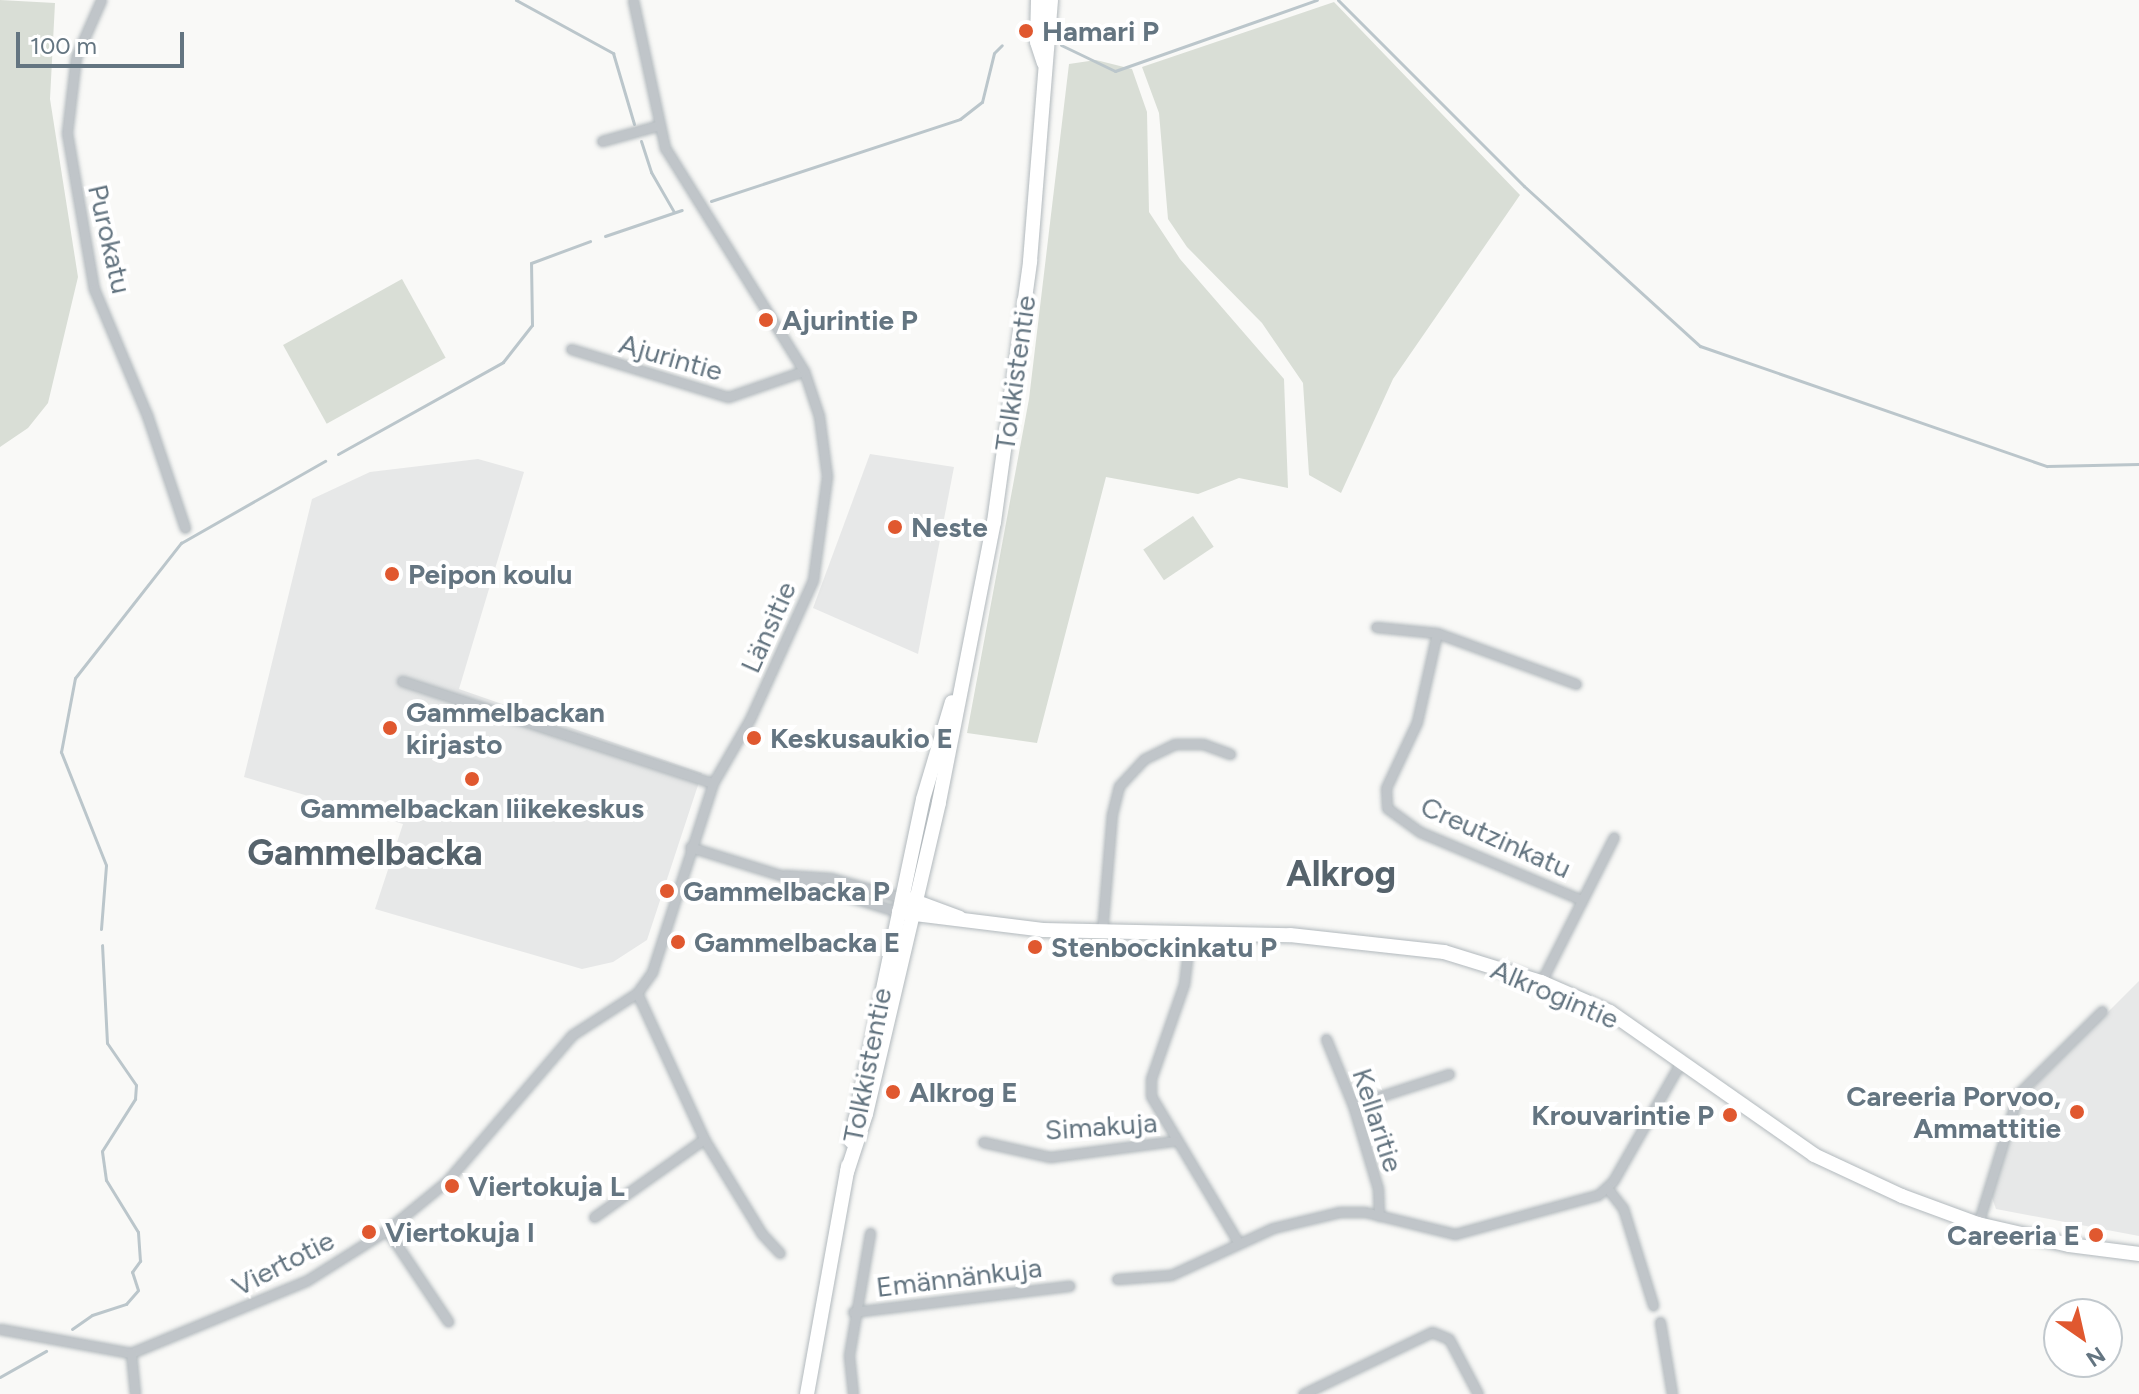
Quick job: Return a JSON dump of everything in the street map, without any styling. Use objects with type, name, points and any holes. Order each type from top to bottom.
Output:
[{"type":"street","name":"Purokatu","points":[[101,0],[76,57],[67,133],[94,289],[147,415],[185,528]]},
{"type":"street","name":"Länsitie","points":[[633,0],[656,126],[685,187],[804,371],[819,416],[827,476],[818,561],[750,719],[713,783],[690,847],[659,956],[637,993]]},
{"type":"street","name":"Tolkkistentie","points":[[1038,0],[1037,42],[1044,63]]},
{"type":"street","name":"Tolkkistentie","points":[[807,1394],[870,1034],[907,907],[961,679],[1013,398],[1030,261],[1051,0]]},
{"type":"street","points":[[602,141],[656,126]]},
{"type":"street","name":"Ajurintie","points":[[571,349],[728,397],[804,371]]},
{"type":"street","points":[[1376,627],[1437,633],[1576,684]]},
{"type":"street","name":"Creutzinkatu","points":[[1437,633],[1417,722],[1386,788],[1387,808],[1420,832],[1582,900]]},
{"type":"street","points":[[402,681],[713,783]]},
{"type":"street","points":[[1102,932],[1112,814],[1119,786],[1144,759],[1175,744],[1203,744],[1230,754]]},
{"type":"street","points":[[1541,982],[1614,837]]},
{"type":"street","points":[[690,847],[779,875],[907,907]]},
{"type":"street","points":[[779,875],[831,878],[907,907]]},
{"type":"street","name":"Alkrogintie","points":[[907,907],[964,920],[1102,932],[1375,942],[1444,952],[1541,982],[1610,1012],[1814,1155],[1978,1224],[2069,1245],[2139,1254]]},
{"type":"street","points":[[1190,934],[1184,984],[1150,1088],[1174,1141],[1238,1242]]},
{"type":"street","points":[[637,993],[704,1139],[762,1234],[780,1253]]},
{"type":"street","name":"Viertotie","points":[[131,1353],[273,1297],[387,1230],[473,1154],[572,1035],[637,993]]},
{"type":"street","points":[[1978,1224],[2018,1094],[2102,1011]]},
{"type":"street","name":"Kellaritie","points":[[1326,1039],[1353,1105],[1378,1189],[1379,1216]]},
{"type":"street","points":[[1117,1279],[1171,1275],[1238,1242],[1290,1222],[1339,1212],[1379,1216],[1433,1233],[1468,1233],[1608,1189],[1682,1060]]},
{"type":"street","points":[[1353,1105],[1449,1074]]},
{"type":"street","points":[[594,1217],[704,1139]]},
{"type":"street","name":"Simakuja","points":[[983,1142],[1050,1157],[1174,1141]]},
{"type":"street","points":[[1608,1189],[1623,1208],[1653,1305]]},
{"type":"street","points":[[387,1230],[448,1321]]},
{"type":"street","points":[[853,1394],[849,1355],[853,1312],[870,1233]]},
{"type":"street","name":"Emännänkuja","points":[[853,1312],[1069,1286]]},
{"type":"street","points":[[1660,1322],[1672,1394]]},
{"type":"street","points":[[0,1329],[131,1353],[135,1394]]},
{"type":"street","points":[[1303,1394],[1432,1332],[1449,1339],[1478,1394]]},
{"type":"shaded area","points":[[0,0],[55,3],[50,99],[78,277],[48,403],[28,428],[0,447]]},
{"type":"shaded area","points":[[1334,2],[1520,195],[1393,379],[1341,493],[1309,475],[1303,383],[1262,323],[1187,247],[1168,219],[1159,113],[1142,67]]},
{"type":"shaded area","points":[[1096,60],[1132,69],[1147,112],[1149,212],[1180,259],[1284,379],[1288,488],[1239,478],[1198,494],[1106,477],[1037,743],[967,733],[1029,399],[1069,64]]},
{"type":"shaded area","points":[[402,279],[446,358],[327,424],[283,345]]},
{"type":"shaded area","points":[[870,454],[954,467],[918,654],[813,608]]},
{"type":"shaded area","points":[[478,459],[524,472],[459,689],[702,773],[647,940],[613,962],[582,969],[375,909],[403,824],[244,777],[312,499],[370,472]]},
{"type":"shaded area","points":[[1193,516],[1214,547],[1164,580],[1143,550]]},
{"type":"shaded area","name":"Careeria Porvoo, Ammattitie","points":[[2139,981],[2139,1236],[1996,1209],[1990,1192],[2021,1099]]},
{"type":"waterway","points":[[516,0],[613,53],[634,124]]},
{"type":"waterway","points":[[1061,45],[1115,71],[1317,0]]},
{"type":"waterway","points":[[1338,0],[1524,186],[1700,346],[2047,466],[2139,464]]},
{"type":"waterway","points":[[711,201],[960,119],[982,102],[994,53],[1002,45]]},
{"type":"waterway","points":[[641,141],[651,172],[674,212]]},
{"type":"waterway","points":[[605,236],[682,210]]},
{"type":"waterway","points":[[338,454],[503,362],[532,325],[531,263],[590,241]]},
{"type":"waterway","points":[[101,929],[106,865],[61,752],[75,678],[181,543],[325,461]]},
{"type":"waterway","points":[[72,1329],[92,1315],[126,1304],[138,1290],[132,1272],[140,1261],[138,1232],[106,1180],[102,1151],[135,1099],[136,1085],[107,1043],[102,945]]},
{"type":"waterway","points":[[0,1377],[46,1351]]},
{"type":"place","name":"Hamari P","points":[[1026,31]]},
{"type":"place","name":"Ajurintie P","points":[[766,320]]},
{"type":"place","name":"Neste","points":[[895,527]]},
{"type":"place","name":"Peipon koulu","points":[[392,574]]},
{"type":"place","name":"Gammelbackan kirjasto","points":[[390,728]]},
{"type":"place","name":"Keskusaukio E","points":[[754,738]]},
{"type":"place","name":"Gammelbackan liikekeskus","points":[[472,779]]},
{"type":"place","name":"Gammelbacka P","points":[[667,891]]},
{"type":"place","name":"Gammelbacka E","points":[[678,942]]},
{"type":"place","name":"Stenbockinkatu P","points":[[1035,947]]},
{"type":"place","name":"Alkrog E","points":[[893,1092]]},
{"type":"place","name":"Careeria Porvoo, Ammattitie","points":[[2077,1112]]},
{"type":"place","name":"Krouvarintie P","points":[[1730,1115]]},
{"type":"place","name":"Viertokuja L","points":[[452,1186]]},
{"type":"place","name":"Viertokuja I","points":[[369,1232]]},
{"type":"place","name":"Careeria E","points":[[2096,1235]]},
{"type":"district","name":"Gammelbacka","points":[[365,853]]},
{"type":"district","name":"Alkrog","points":[[1341,874]]}]
